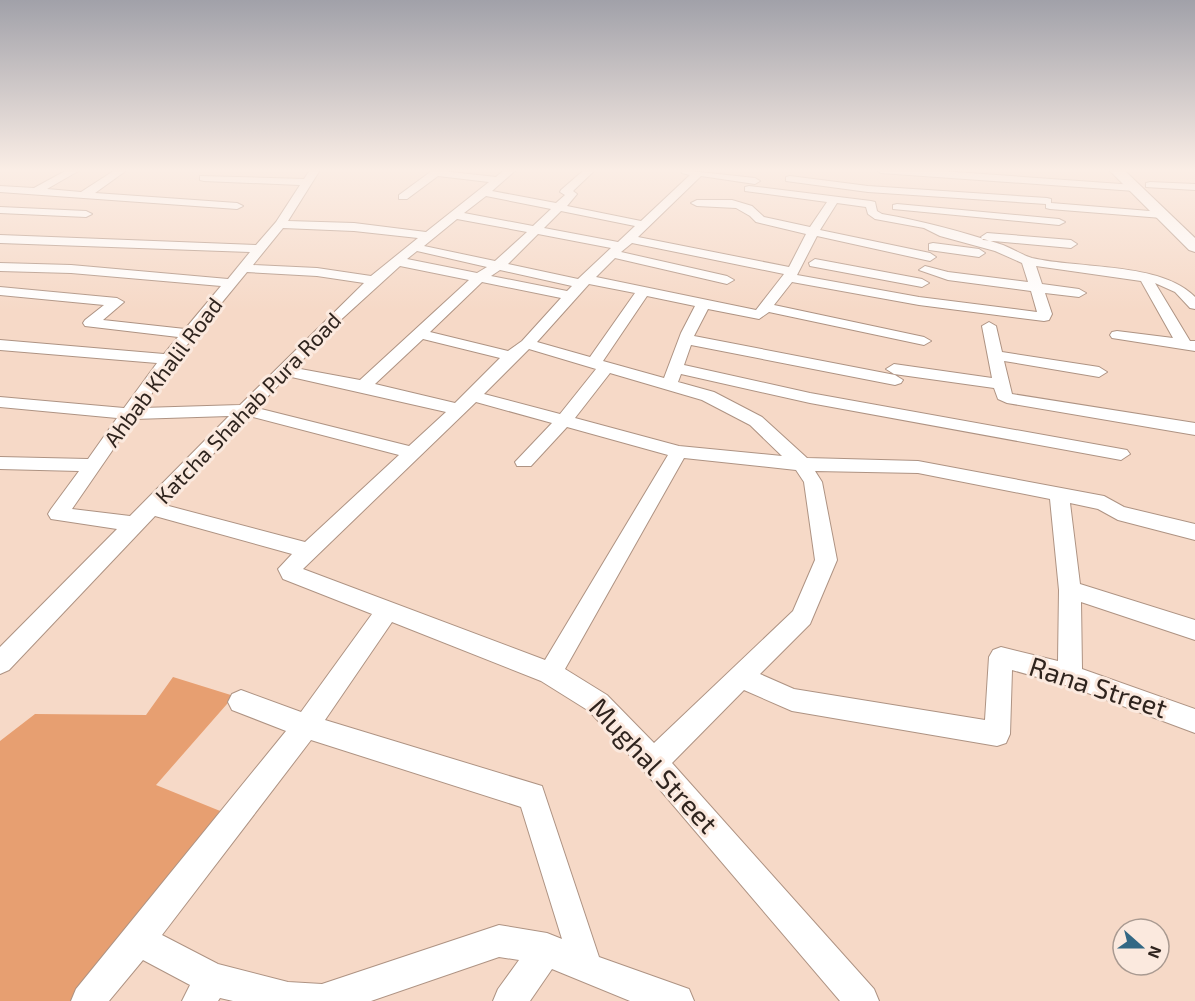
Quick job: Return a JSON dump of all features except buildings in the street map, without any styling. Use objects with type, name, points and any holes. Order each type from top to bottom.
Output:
[{"type":"main road","points":[[1164,217],[1195,247]]},
{"type":"main road","points":[[1181,217],[1195,228]]},
{"type":"street","name":"Ahbab Khalil Road","points":[[135,524],[58,514],[168,359],[285,217]]},
{"type":"street","name":"Katcha Shahab Pura Road","points":[[0,663],[283,370],[374,280],[452,217]]},
{"type":"street","points":[[463,217],[791,275],[919,301],[1044,317],[1046,314],[1027,260],[999,248],[940,232],[927,225],[883,217]]},
{"type":"street","points":[[363,386],[479,278],[507,259],[549,217]]},
{"type":"street","points":[[605,217],[641,224]]},
{"type":"street","points":[[152,508],[307,550],[473,396],[649,217]]},
{"type":"street","points":[[757,217],[760,220],[813,231],[931,252],[1027,260],[1145,277],[1180,289],[1195,305]]},
{"type":"street","points":[[763,311],[791,275],[823,217]]},
{"type":"street","points":[[1003,217],[1059,222]]},
{"type":"street","points":[[1056,217],[1077,254],[1078,269]]},
{"type":"street","points":[[280,225],[354,227],[428,236]]},
{"type":"street","points":[[940,232],[1071,244]]},
{"type":"street","points":[[919,301],[923,277],[940,232]]},
{"type":"street","points":[[0,240],[259,249]]},
{"type":"street","points":[[620,246],[727,280]]},
{"type":"street","points":[[414,247],[584,282],[924,340]]},
{"type":"street","points":[[396,261],[570,296]]},
{"type":"street","points":[[815,263],[923,277],[1079,292]]},
{"type":"street","points":[[0,267],[70,269],[231,283]]},
{"type":"street","points":[[244,268],[317,272],[374,280]]},
{"type":"street","points":[[1145,277],[1190,345]]},
{"type":"street","points":[[0,291],[117,302],[90,323],[189,334]]},
{"type":"street","points":[[525,462],[565,419],[643,291]]},
{"type":"street","points":[[673,377],[686,339],[704,303]]},
{"type":"street","points":[[989,326],[1003,390],[1012,399],[1195,429]]},
{"type":"street","points":[[418,333],[673,377],[890,411],[1121,454]]},
{"type":"street","points":[[1117,335],[1190,345]]},
{"type":"street","points":[[686,339],[894,368],[1003,390]]},
{"type":"street","points":[[0,345],[168,359]]},
{"type":"street","points":[[995,355],[1099,372]]},
{"type":"street","points":[[890,411],[894,368]]},
{"type":"street","points":[[283,370],[363,386],[457,409]]},
{"type":"street","points":[[654,762],[802,617],[826,560],[813,482],[802,464],[756,422],[673,377]]},
{"type":"street","points":[[473,396],[565,419],[679,452],[802,464],[918,467],[1104,503],[1118,513],[1195,532]]},
{"type":"street","points":[[0,402],[129,414],[245,410],[412,453]]},
{"type":"street","points":[[550,673],[679,452]]},
{"type":"street","points":[[0,463],[93,465]]},
{"type":"street","points":[[1059,495],[1070,590],[1071,675]]},
{"type":"street","name":"Mughal Street","points":[[307,550],[289,569],[291,573],[550,673],[598,703],[654,762],[862,1001]]},
{"type":"street","points":[[1070,590],[1195,630]]},
{"type":"street","points":[[88,1001],[306,726],[388,609]]},
{"type":"street","name":"Rana Street","points":[[740,677],[792,700],[997,734],[1001,657],[1071,675],[1195,721]]},
{"type":"street","points":[[241,702],[306,726],[532,796],[587,969]]},
{"type":"street","points":[[138,940],[206,990],[322,1001],[499,941],[547,949],[587,969],[677,1001]]},
{"type":"street","points":[[510,1001],[547,949]]},
{"type":"shaded area","points":[[173,677],[234,696],[156,785],[235,817],[87,1001],[0,1001],[0,741],[35,714],[146,715]]}]
